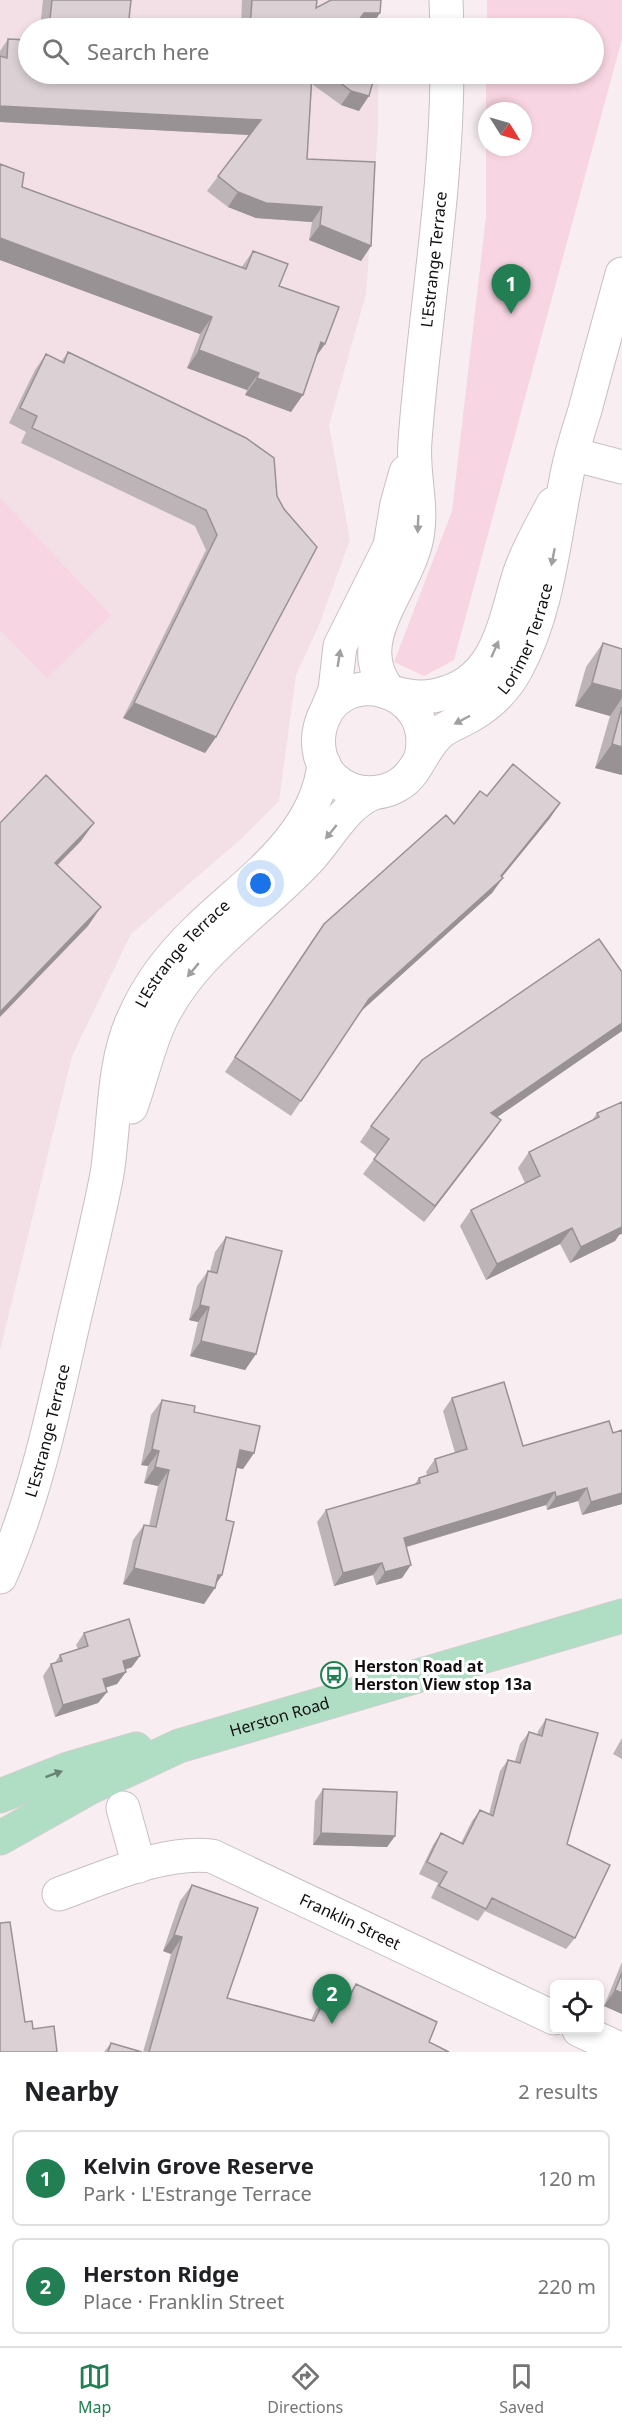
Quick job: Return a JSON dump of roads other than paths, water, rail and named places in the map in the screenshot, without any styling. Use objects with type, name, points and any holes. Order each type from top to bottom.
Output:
[{"type":"main road","name":"Herston Road","points":[[0,1838],[82,1792],[179,1746],[622,1616]]},
{"type":"main road","name":"Herston Road","points":[[0,1796],[105,1756],[154,1746],[179,1746]]},
{"type":"street","points":[[446,0],[447,18]]},
{"type":"street","name":"L'Estrange Terrace","points":[[0,1576],[25,1517],[43,1457],[130,1078],[161,1019],[191,972],[219,941],[310,858],[352,807],[373,793],[389,790],[403,782],[414,771],[421,757],[423,742],[419,719],[411,706],[392,693],[376,674],[375,640],[378,627],[408,568],[418,534],[414,444],[440,200],[446,84]]},
{"type":"street","name":"Lorimer Terrace","points":[[421,757],[442,731],[493,701],[515,671],[531,638],[548,582],[569,466],[622,274]]},
{"type":"street","name":"L'Estrange Terrace","points":[[130,1078],[129,1030],[146,995],[189,938],[284,849],[309,809],[319,787],[324,764],[319,749],[319,735],[335,690],[340,646],[390,546],[399,494],[414,444]]},
{"type":"street","points":[[569,466],[622,467]]},
{"type":"street","name":"Lorimer Terrace","points":[[392,693],[415,698],[442,694],[466,684],[484,668],[500,639],[524,562],[569,466]]},
{"type":"street","points":[[325,715],[334,704],[351,692],[373,688],[392,693]]},
{"type":"street","points":[[324,764],[330,775],[341,784],[353,790],[373,793]]},
{"type":"street","points":[[123,1808],[139,1866]]},
{"type":"street","name":"Franklin Street","points":[[59,1894],[139,1866],[192,1855],[203,1854],[218,1857],[550,2016]]},
{"type":"street","points":[[588,2034],[622,2050]]},
{"type":"place","name":"Kelvin Grove Reserve","points":[[511,314]]},
{"type":"place","name":"Herston Road at Herston View stop 13a","points":[[334,1675]]},
{"type":"place","name":"Herston Ridge","points":[[332,2024]]}]
